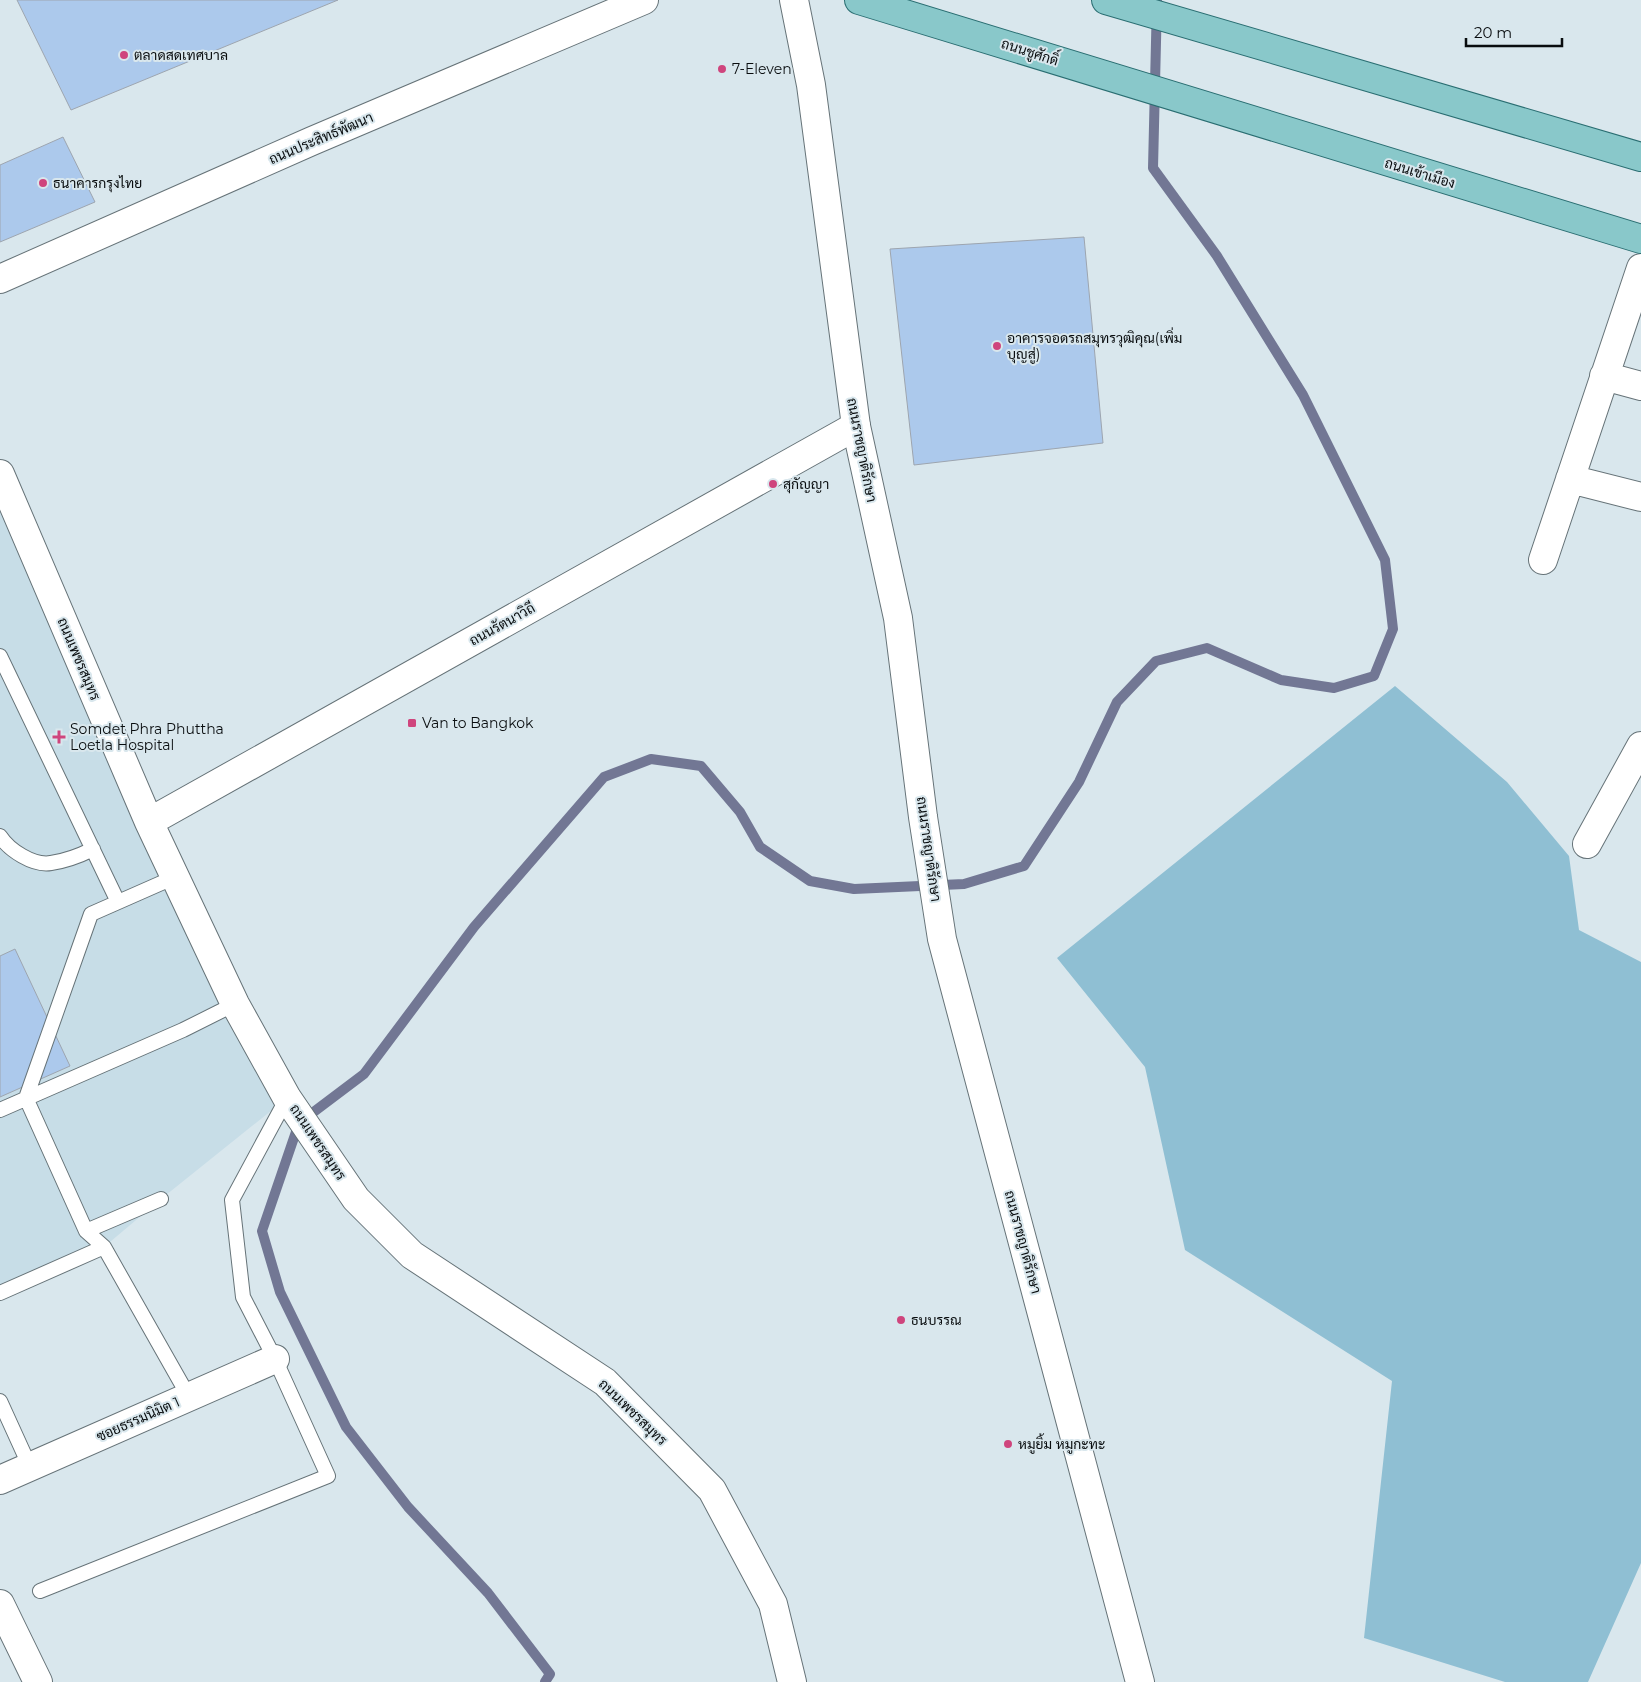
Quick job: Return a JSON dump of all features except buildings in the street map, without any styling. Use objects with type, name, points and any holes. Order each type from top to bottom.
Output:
[{"type":"main road","name":"ถนนชูศักดิ์","points":[[860,0],[1199,106]]},
{"type":"main road","points":[[1106,0],[1641,157]]},
{"type":"main road","name":"ถนนเข้าเมือง","points":[[1199,106],[1641,239]]},
{"type":"street","name":"ถนนประสิทธ์พัฒนา","points":[[0,279],[303,145],[644,0]]},
{"type":"street","name":"ถนนราชญาติรักษา","points":[[794,0],[811,85],[856,426],[898,618],[923,818],[942,939],[1140,1682]]},
{"type":"street","points":[[1543,560],[1641,268]]},
{"type":"street","points":[[1604,376],[1641,386]]},
{"type":"street","name":"ถนนรัตนาวิถี","points":[[149,822],[856,426]]},
{"type":"street","name":"ถนนเพชรสมุทร","points":[[0,474],[149,822],[236,1004],[287,1098],[356,1199],[412,1255],[605,1382],[712,1490],[773,1604],[792,1682]]},
{"type":"street","points":[[1570,479],[1641,497]]},
{"type":"street","points":[[1588,844],[1641,746]]},
{"type":"street","name":"ซอยธรรมนิมิต 1","points":[[0,1480],[275,1359]]},
{"type":"street","points":[[0,1604],[38,1682]]},
{"type":"lane","points":[[0,656],[118,902]]},
{"type":"lane","points":[[0,836],[7,847],[21,855],[50,864],[93,849]]},
{"type":"lane","points":[[175,877],[91,914],[26,1098],[86,1231],[104,1247],[189,1397]]},
{"type":"lane","points":[[0,1110],[183,1030],[236,1004]]},
{"type":"lane","points":[[40,1591],[328,1476],[275,1359],[243,1297],[232,1200],[287,1098]]},
{"type":"lane","points":[[86,1231],[161,1199]]},
{"type":"lane","points":[[0,1293],[104,1247]]},
{"type":"lane","points":[[0,1401],[30,1467]]},
{"type":"shaded area","name":"Somdet Phra Phuttha Loetla Hospital","points":[[0,469],[287,1098],[104,1247],[0,1293]]},
{"type":"shaded area","points":[[1395,686],[1507,782],[1569,856],[1579,930],[1641,962],[1641,1563],[1588,1682],[1505,1682],[1364,1638],[1392,1381],[1185,1250],[1145,1067],[1057,958]]},
{"type":"waterway","points":[[545,1682],[550,1674],[488,1593],[408,1507],[346,1427],[280,1292],[262,1231],[299,1123],[364,1074],[474,927],[604,777],[651,759],[701,766],[740,812],[760,847],[810,881],[854,889],[964,884],[1024,866],[1079,782],[1117,702],[1156,661],[1207,648],[1281,680],[1334,688],[1374,676],[1393,629],[1385,560],[1303,395],[1217,256],[1153,168],[1157,0]]},
{"type":"place","name":"ตลาดสดเทศบาล","points":[[124,55]]},
{"type":"place","name":"7-Eleven","points":[[722,69]]},
{"type":"place","name":"ธนาคารกรุงไทย","points":[[43,183]]},
{"type":"place","name":"อาคารจอดรถสมุทรวุฒิคุณ(เพิ่ม บุญสู่)","points":[[997,346]]},
{"type":"place","name":"สุกัญญา","points":[[773,484]]},
{"type":"place","name":"Van to Bangkok","points":[[412,723]]},
{"type":"place","name":"Somdet Phra Phuttha Loetla Hospital","points":[[59,737]]},
{"type":"place","name":"ธนบรรณ","points":[[901,1320]]},
{"type":"place","name":"หมูยิ้ม หมูกะทะ","points":[[1008,1444]]}]
